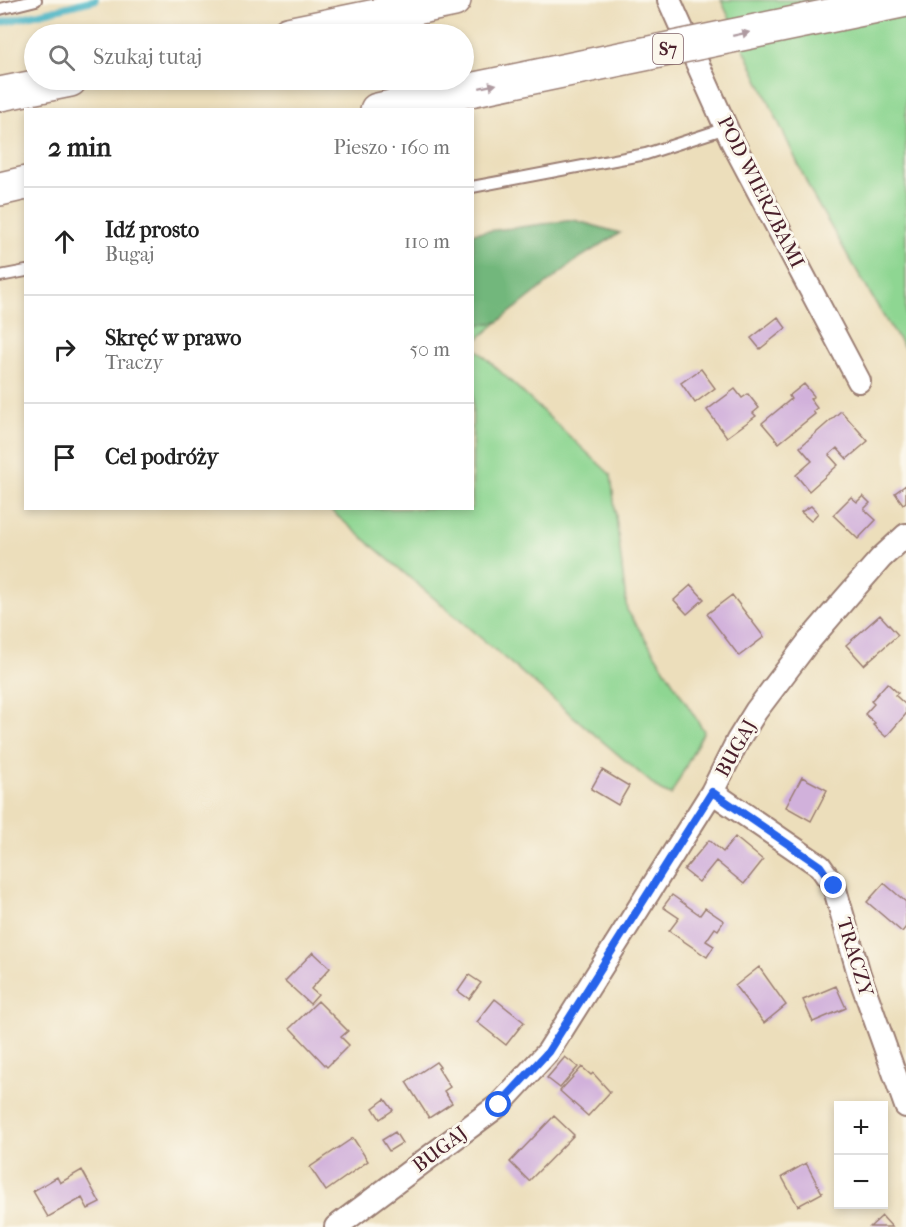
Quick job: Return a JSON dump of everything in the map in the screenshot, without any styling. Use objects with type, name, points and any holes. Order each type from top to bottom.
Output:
[{"type":"highway","points":[[337,24],[454,0]]},
{"type":"highway","name":"S7","points":[[474,89],[906,0]]},
{"type":"highway","points":[[0,94],[24,89]]},
{"type":"highway","name":"S7","points":[[386,108],[470,90]]},
{"type":"highway","points":[[0,189],[24,183]]},
{"type":"street","name":"POD WIERZBAMI","points":[[669,0],[726,128],[860,381]]},
{"type":"street","name":"BUGAJ","points":[[336,1227],[499,1105],[548,1052],[712,792],[738,740],[756,711],[802,650],[880,558],[906,535]]},
{"type":"street","name":"TRACZY","points":[[712,792],[820,866],[834,886],[859,974],[906,1106]]},
{"type":"lane","points":[[0,9],[36,0]]},
{"type":"lane","points":[[474,187],[646,154],[726,128]]},
{"type":"lane","points":[[0,276],[24,271]]},
{"type":"green space","points":[[721,0],[906,0],[906,350],[814,198]]},
{"type":"green space","points":[[574,220],[620,233],[578,259],[498,322],[474,325],[474,233]]},
{"type":"green space","points":[[498,322],[474,342],[474,325]]},
{"type":"green space","points":[[474,347],[611,475],[627,610],[704,731],[671,795],[661,791],[330,510],[474,510]]},
{"type":"building","points":[[778,317],[786,328],[760,349],[751,338]]},
{"type":"building","points":[[701,369],[715,388],[695,403],[681,383]]},
{"type":"building","points":[[804,384],[814,396],[810,399],[817,408],[813,411],[815,414],[779,443],[762,423],[791,399],[789,396]]},
{"type":"building","points":[[735,389],[742,398],[748,394],[759,408],[753,413],[756,416],[727,437],[707,410]]},
{"type":"building","points":[[841,411],[868,441],[847,459],[837,448],[829,455],[838,465],[809,491],[796,475],[812,461],[800,447]]},
{"type":"building","points":[[906,485],[906,502],[903,504],[895,493]]},
{"type":"building","points":[[863,496],[870,503],[864,509],[876,520],[858,539],[833,515],[851,497],[857,502]]},
{"type":"building","points":[[811,506],[818,513],[811,521],[801,512]]},
{"type":"building","points":[[691,585],[704,599],[687,614],[674,600]]},
{"type":"building","points":[[732,595],[764,637],[739,656],[707,614]]},
{"type":"building","points":[[880,615],[898,635],[864,665],[846,645]]},
{"type":"building","points":[[887,683],[906,705],[906,714],[886,737],[865,714],[874,704],[871,701]]},
{"type":"building","points":[[602,770],[629,786],[618,805],[591,789]]},
{"type":"building","points":[[802,777],[827,790],[811,821],[786,807]]},
{"type":"building","points":[[735,837],[763,860],[744,884],[716,861],[699,882],[684,870],[709,840],[723,852]]},
{"type":"building","points":[[884,883],[906,902],[906,927],[902,932],[867,902]]},
{"type":"building","points":[[672,895],[700,915],[705,908],[724,921],[718,930],[715,928],[706,941],[714,946],[707,957],[669,931],[679,918],[663,907]]},
{"type":"building","points":[[313,952],[330,968],[311,989],[318,995],[310,1004],[285,981]]},
{"type":"building","points":[[759,967],[786,1005],[764,1023],[735,986]]},
{"type":"building","points":[[469,975],[481,983],[469,999],[458,991]]},
{"type":"building","points":[[836,986],[846,1008],[813,1022],[803,1000]]},
{"type":"building","points":[[495,999],[524,1022],[506,1045],[477,1022]]},
{"type":"building","points":[[318,1001],[348,1031],[341,1037],[349,1045],[327,1067],[290,1028]]},
{"type":"building","points":[[565,1057],[578,1067],[560,1088],[547,1078]]},
{"type":"building","points":[[436,1062],[450,1087],[444,1091],[452,1103],[429,1118],[406,1082]]},
{"type":"building","points":[[582,1067],[591,1075],[593,1073],[610,1092],[588,1116],[560,1091]]},
{"type":"building","points":[[385,1099],[393,1110],[380,1119],[373,1108]]},
{"type":"building","points":[[554,1116],[574,1135],[529,1181],[510,1162]]},
{"type":"building","points":[[395,1132],[402,1143],[389,1151],[382,1140]]},
{"type":"building","points":[[353,1138],[368,1161],[326,1191],[310,1167]]},
{"type":"building","points":[[806,1163],[822,1193],[798,1206],[782,1177]]},
{"type":"building","points":[[82,1170],[100,1203],[88,1209],[82,1198],[48,1217],[33,1191],[57,1177],[60,1183]]},
{"type":"building","points":[[882,1216],[892,1227],[870,1227]]},
{"type":"waterway","points":[[0,23],[95,0]]},
{"type":"route","points":[[499,1105],[548,1052],[712,792],[808,860],[820,866],[834,886]]}]
